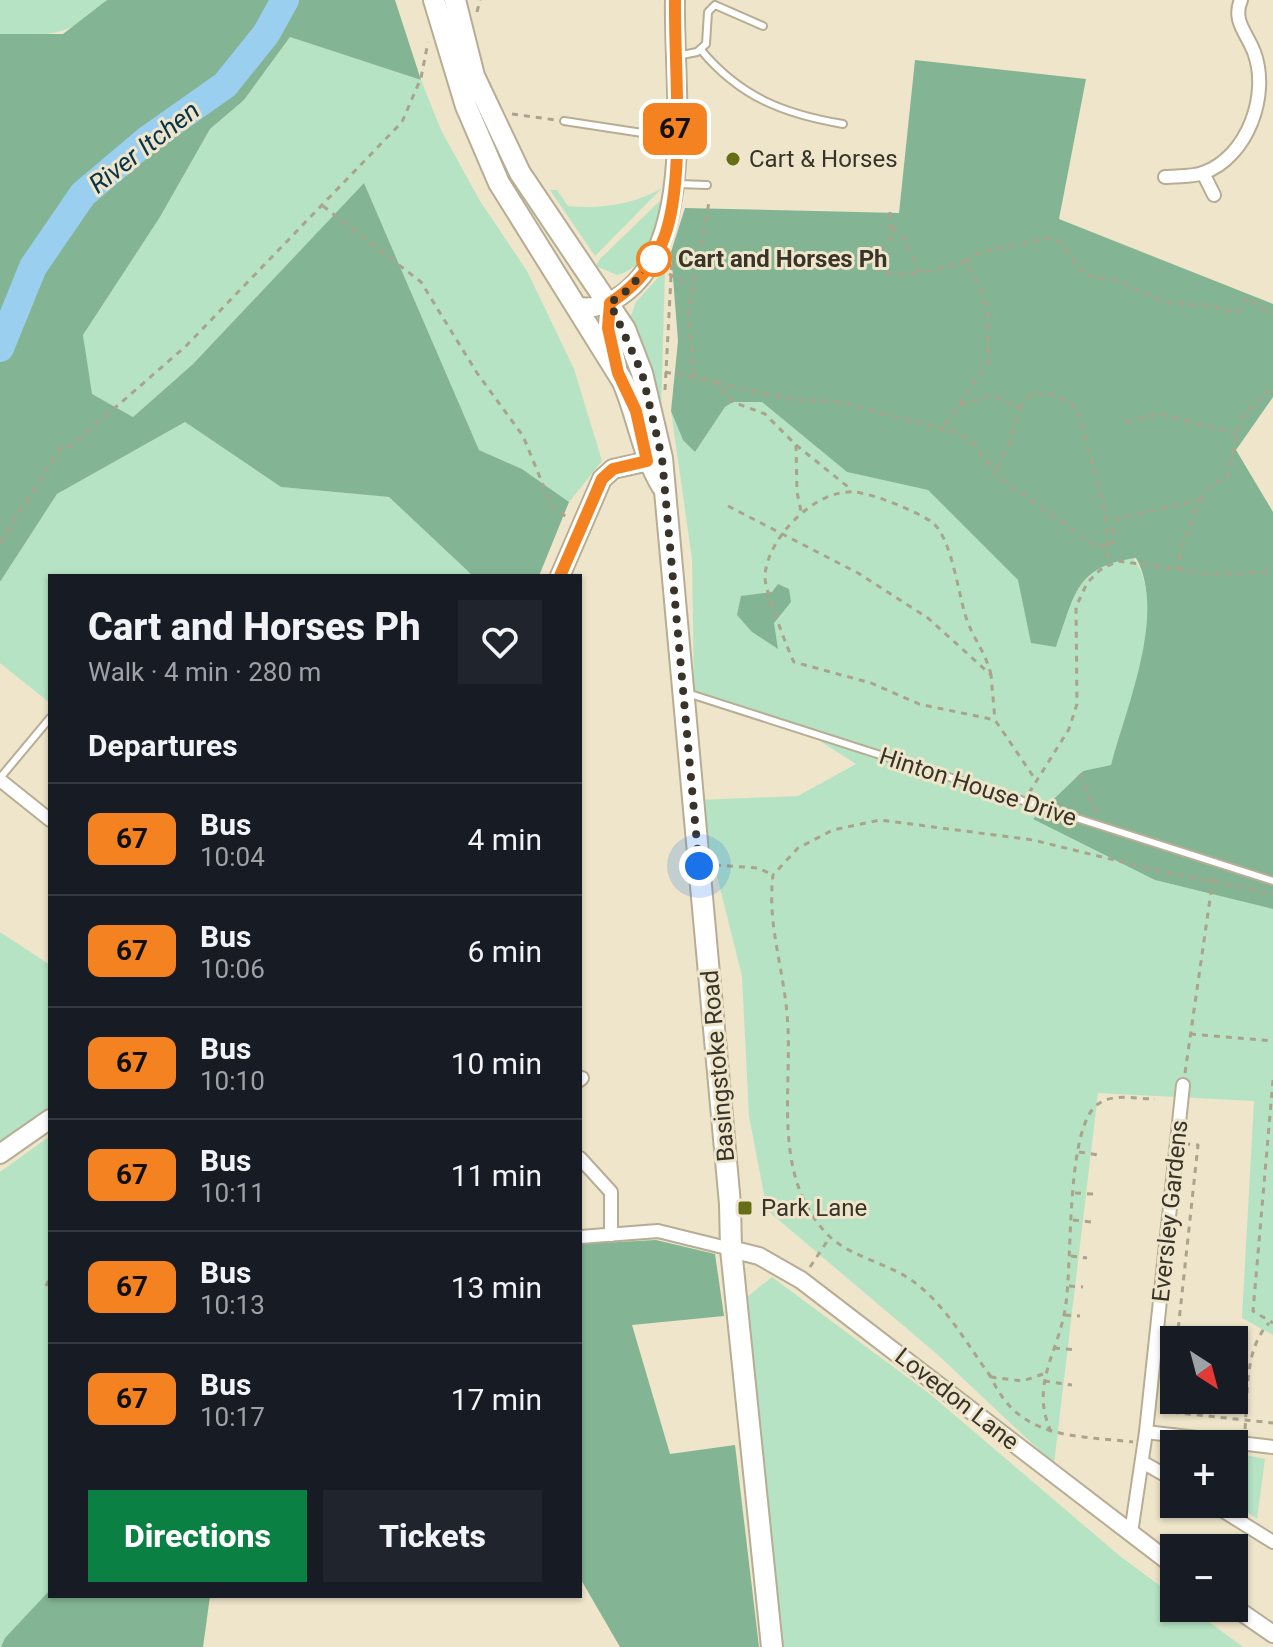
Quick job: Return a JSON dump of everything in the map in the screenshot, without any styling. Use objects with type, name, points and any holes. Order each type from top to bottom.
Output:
[{"type":"main road","name":"Basingstoke Road","points":[[434,0],[466,106],[499,183],[618,373],[636,411],[662,486],[671,544],[731,1249],[772,1646]]},
{"type":"main road","name":"Basingstoke Road","points":[[455,0],[474,76],[520,173],[610,303],[642,373],[654,460]]},
{"type":"main road","points":[[578,307],[600,308],[629,289],[653,261],[671,216],[675,138],[675,0]]},
{"type":"main road","points":[[610,303],[608,328],[618,373]]},
{"type":"main road","points":[[561,574],[602,479],[613,469],[654,460]]},
{"type":"main road","points":[[0,1154],[48,1120]]},
{"type":"street","points":[[1165,177],[1203,173],[1228,156],[1246,134],[1258,100],[1254,52],[1240,27],[1237,8],[1241,0]]},
{"type":"street","points":[[1203,173],[1214,195]]},
{"type":"street","points":[[0,779],[48,818]]},
{"type":"street","name":"Eversley Gardens","points":[[1131,1533],[1146,1438],[1183,1085]]},
{"type":"street","points":[[582,1160],[611,1192],[611,1235]]},
{"type":"street","points":[[582,1237],[658,1231],[731,1249]]},
{"type":"street","name":"Lovedon Lane","points":[[731,1249],[759,1256],[801,1280],[1160,1555]]},
{"type":"street","points":[[1146,1438],[1160,1439]]},
{"type":"street","points":[[1248,1444],[1273,1447]]},
{"type":"street","points":[[1142,1462],[1160,1472]]},
{"type":"street","points":[[1235,1518],[1273,1542]]},
{"type":"street","points":[[1248,1617],[1273,1634]]},
{"type":"lane","points":[[675,57],[701,50],[708,35],[708,12],[715,5],[763,26]]},
{"type":"lane","points":[[701,50],[741,89],[767,105],[802,118],[843,124]]},
{"type":"lane","points":[[564,121],[675,138]]},
{"type":"lane","points":[[674,184],[707,185]]},
{"type":"lane","name":"Hinton House Drive","points":[[684,692],[1273,881]]},
{"type":"lane","points":[[0,779],[48,720]]},
{"type":"path","points":[[475,20],[480,0]]},
{"type":"path","points":[[0,543],[61,447],[70,447],[186,346],[402,122],[421,78],[430,31]]},
{"type":"path","points":[[511,114],[564,121]]},
{"type":"path","points":[[694,378],[688,314],[709,202]]},
{"type":"path","points":[[323,206],[421,282],[477,373],[523,436],[553,509],[581,526]]},
{"type":"path","points":[[890,212],[891,238],[876,256],[878,270],[896,275],[920,273],[965,262],[978,253],[1048,238],[1059,241],[1085,275],[1121,282],[1165,303],[1208,305],[1237,313],[1246,298],[1273,315]]},
{"type":"path","points":[[892,227],[904,238],[920,273]]},
{"type":"path","points":[[665,401],[669,274],[674,246]]},
{"type":"path","points":[[942,429],[989,361],[985,339],[988,315],[979,284],[965,262]]},
{"type":"path","points":[[669,274],[692,285]]},
{"type":"path","points":[[665,372],[794,400],[836,401],[942,429],[971,441],[996,472],[1098,548],[1113,543],[1114,525],[1119,518],[1199,500]]},
{"type":"path","points":[[716,383],[733,402],[765,414],[796,445],[854,492],[916,513],[935,525],[958,581],[965,616],[987,655],[995,720],[1035,779]]},
{"type":"path","points":[[1177,569],[1182,543],[1192,526],[1199,500],[1212,485],[1227,477],[1235,433],[1242,417],[1273,386]]},
{"type":"path","points":[[996,472],[1010,441],[1019,408],[1031,394],[1053,394],[1077,408],[1106,515],[1108,566]]},
{"type":"path","points":[[961,405],[992,395],[1019,408]]},
{"type":"path","points":[[1126,422],[1159,414],[1235,433]]},
{"type":"path","points":[[796,445],[797,492],[802,516]]},
{"type":"path","points":[[854,492],[826,496],[781,532],[769,552],[764,579],[794,662],[871,683],[919,704],[995,720]]},
{"type":"path","points":[[728,506],[858,573],[928,618],[991,675]]},
{"type":"path","points":[[1025,801],[1035,779],[1044,771],[1069,729],[1077,704],[1076,607],[1087,583],[1118,561],[1210,574],[1273,572]]},
{"type":"path","points":[[1080,774],[1102,826]]},
{"type":"path","points":[[1146,1438],[1051,1432],[1039,1429],[1014,1412],[991,1377],[924,1291],[905,1276],[830,1237],[806,1202],[796,1177],[786,1130],[787,1014],[771,923],[773,875],[798,848],[833,830],[880,820],[1033,840],[1273,894]]},
{"type":"path","points":[[699,866],[758,868],[773,875]]},
{"type":"path","points":[[1183,1085],[1213,882]]},
{"type":"path","points":[[1190,1034],[1273,1041]]},
{"type":"path","points":[[1245,1430],[1256,1337],[1272,1322],[1253,1311],[1273,1080]]},
{"type":"path","points":[[1051,1432],[1043,1406],[1044,1381],[1065,1315],[1078,1152],[1086,1120],[1101,1102],[1116,1097],[1155,1099]]},
{"type":"path","points":[[1177,1143],[1198,1145],[1179,1326]]},
{"type":"path","points":[[1078,1152],[1099,1155]]},
{"type":"path","points":[[1075,1193],[1094,1194]]},
{"type":"path","points":[[1073,1220],[1092,1222]]},
{"type":"path","points":[[801,1280],[830,1237]]},
{"type":"path","points":[[1071,1256],[1087,1258]]},
{"type":"path","points":[[46,1286],[48,1282]]},
{"type":"path","points":[[1069,1286],[1083,1287]]},
{"type":"path","points":[[1065,1315],[1080,1316]]},
{"type":"path","points":[[1054,1348],[1077,1350]]},
{"type":"path","points":[[991,1377],[1023,1381],[1045,1373]]},
{"type":"path","points":[[1044,1381],[1072,1385]]},
{"type":"path","points":[[1149,1410],[1273,1423]]},
{"type":"green space","points":[[0,0],[107,0],[96,12],[72,27],[59,32],[31,35],[0,34]]},
{"type":"green space","points":[[107,0],[395,0],[421,80],[290,37],[244,100],[210,129],[160,217],[83,335],[92,394],[133,417],[193,364],[364,183],[479,450],[522,469],[569,502],[540,574],[471,574],[389,497],[281,487],[185,422],[57,494],[0,582],[0,34],[63,34]]},
{"type":"green space","points":[[290,37],[421,80],[441,130],[480,201],[527,271],[574,369],[602,461],[569,502],[522,469],[479,450],[364,183],[193,364],[133,417],[91,394],[83,335],[160,217],[210,129],[244,100]]},
{"type":"green space","points":[[915,60],[1086,79],[1059,219],[1273,304],[1273,397],[1236,450],[1273,512],[1273,909],[1155,880],[1033,819],[1083,771],[1111,765],[1134,689],[1146,633],[1144,580],[1136,558],[1100,568],[1080,586],[1056,647],[1031,643],[1018,580],[928,490],[847,472],[762,402],[733,402],[725,407],[695,452],[683,440],[671,411],[678,341],[671,252],[685,208],[899,213]]},
{"type":"green space","points":[[662,188],[595,256],[550,190],[557,190],[568,206],[593,207],[628,202]]},
{"type":"green space","points":[[666,195],[651,242],[637,263],[617,275],[596,266],[599,260]]},
{"type":"green space","points":[[665,270],[661,410],[628,324],[636,302]]},
{"type":"green space","points":[[733,402],[762,402],[847,472],[928,490],[1018,580],[1056,647],[1073,599],[1088,577],[1099,568],[1133,558],[1143,578],[1147,602],[1146,630],[1134,689],[1111,765],[1083,771],[1155,880],[1273,909],[1273,1335],[1242,1318],[1254,1101],[1098,1093],[1054,1464],[938,1355],[767,1210],[749,1116],[742,976],[698,800],[798,796],[856,764],[812,736],[694,695],[692,559],[671,411],[683,439],[695,452],[725,407]]},
{"type":"green space","points":[[185,422],[281,487],[389,497],[471,574],[48,574],[48,701],[0,663],[0,582],[57,494]]},
{"type":"green space","points":[[778,584],[789,589],[791,602],[774,623],[778,649],[752,632],[737,615],[741,596],[772,592]]},
{"type":"green space","points":[[0,932],[48,964],[48,1110],[0,1142]]},
{"type":"green space","points":[[48,1137],[48,1592],[0,1647],[0,1172]]},
{"type":"green space","points":[[656,1240],[715,1254],[724,1316],[632,1325],[670,1454],[735,1445],[759,1647],[620,1647],[582,1581],[582,1244]]},
{"type":"green space","points":[[772,1277],[931,1395],[1121,1557],[1160,1586],[1160,1622],[1209,1622],[1243,1647],[782,1647],[743,1300]]},
{"type":"green space","points":[[1248,1455],[1265,1459],[1257,1519],[1248,1512]]},
{"type":"green space","points":[[48,1592],[48,1598],[210,1598],[203,1647],[1,1647],[5,1638]]},
{"type":"waterway","name":"River Itchen","points":[[0,348],[33,267],[83,194],[147,140],[225,85],[266,34],[285,0]]},
{"type":"bus line","name":"67","points":[[561,574],[602,479],[613,469],[647,461],[636,411],[618,373],[608,328],[610,303],[629,289],[653,261],[671,216],[675,138],[675,0]]},
{"type":"place","name":"Cart & Horses","points":[[733,159]]},
{"type":"place","name":"Cart and Horses Ph","points":[[654,259]]},
{"type":"place","name":"Park Lane","points":[[745,1208]]},
{"type":"route","points":[[654,259],[629,289],[610,303],[625,329],[642,373],[662,458],[662,486],[671,544],[699,866]]}]
